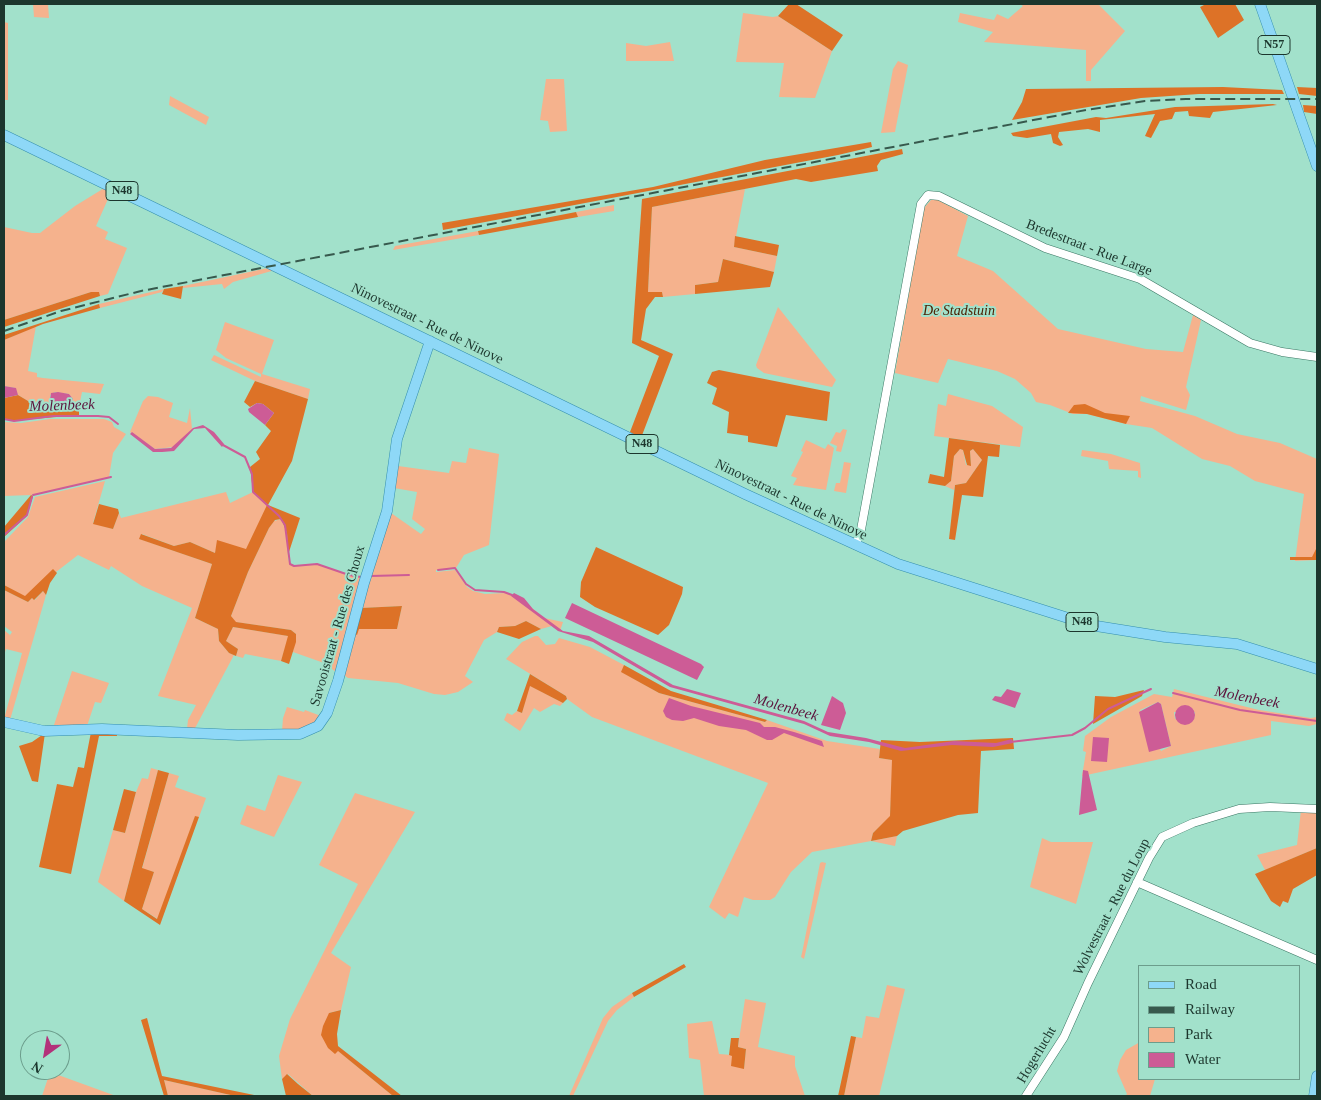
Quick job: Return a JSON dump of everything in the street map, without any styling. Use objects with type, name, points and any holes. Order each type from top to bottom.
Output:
[{"type":"main road","name":"N57","points":[[1260,4],[1317,166]]},
{"type":"main road","name":"Ninovestraat - Rue de Ninove","points":[[4,135],[855,546],[926,575],[1090,625],[1165,637],[1237,644],[1317,669]]},
{"type":"main road","name":"Savooistraat - Rue des Choux","points":[[4,722],[59,731],[102,729],[261,735],[300,734],[313,730],[323,722],[387,511],[397,439],[403,417],[430,341]]},
{"type":"main road","points":[[1314,1096],[1317,1076]]},
{"type":"street","name":"Bredestraat - Rue Large","points":[[855,546],[860,535],[920,206],[924,198],[934,195],[1045,248],[1152,284],[1200,315],[1250,342],[1282,352],[1317,357]]},
{"type":"street","name":"Wolvestraat - Rue du Loup","points":[[1069,1026],[1156,846],[1166,833],[1239,809],[1270,806],[1317,809]]},
{"type":"street","points":[[1138,882],[1317,960]]},
{"type":"street","name":"Hogerlucht","points":[[1026,1096],[1069,1026]]},
{"type":"green space","points":[[33,4],[48,4],[49,18],[34,17]]},
{"type":"green space","points":[[1020,4],[1098,4],[1125,31],[1091,70],[1091,81],[1086,81],[1086,50],[984,42],[993,32],[958,22],[960,13],[994,20],[997,14],[1008,19],[1023,6]]},
{"type":"green space","points":[[743,13],[778,16],[832,51],[815,98],[779,97],[784,63],[736,62]]},
{"type":"green space","points":[[4,22],[8,23],[8,100],[4,100]]},
{"type":"green space","points":[[670,42],[674,61],[626,61],[626,43],[646,46]]},
{"type":"green space","points":[[898,61],[908,65],[895,132],[881,133],[893,69]]},
{"type":"green space","points":[[546,79],[564,79],[567,131],[550,132],[548,121],[540,120]]},
{"type":"green space","points":[[170,96],[209,117],[206,125],[169,105]]},
{"type":"green space","points":[[106,187],[112,190],[96,226],[108,232],[105,239],[127,248],[108,294],[100,296],[99,292],[91,292],[4,320],[4,227],[40,233],[75,206]]},
{"type":"green space","points":[[745,189],[734,247],[777,256],[774,272],[723,259],[718,282],[695,285],[695,294],[663,297],[662,292],[648,292],[652,207]]},
{"type":"green space","name":"De Stadstuin","points":[[931,200],[938,200],[968,216],[957,256],[993,271],[1058,329],[1146,349],[1183,352],[1193,315],[1201,320],[1186,387],[1190,395],[1186,410],[1141,396],[1140,401],[1195,416],[1237,434],[1280,443],[1317,459],[1316,560],[1295,561],[1304,494],[1255,481],[1230,466],[1202,459],[1152,428],[1126,424],[1087,414],[1073,414],[1036,402],[1031,393],[1015,379],[997,371],[948,359],[938,383],[895,373],[922,217],[924,208]]},
{"type":"green space","points":[[614,205],[614,211],[578,217],[576,212]]},
{"type":"green space","points":[[478,231],[479,235],[393,250],[395,246]]},
{"type":"green space","points":[[268,268],[275,270],[233,282],[224,289],[222,284],[183,288],[183,286]]},
{"type":"green space","points":[[164,289],[162,292],[100,308],[99,304]]},
{"type":"green space","points":[[778,307],[836,380],[832,387],[764,373],[757,368],[756,365]]},
{"type":"green space","points":[[225,322],[274,340],[262,374],[310,389],[308,399],[255,381],[211,360],[214,355],[261,377],[261,374],[226,358],[216,350]]},
{"type":"green space","points":[[36,326],[28,371],[37,373],[37,377],[104,384],[100,394],[82,392],[79,407],[33,404],[18,395],[15,388],[4,386],[4,340]],"holes":[[[55,392],[69,394],[73,399],[66,403],[50,400],[50,395]]]},
{"type":"green space","points":[[948,394],[992,406],[1023,427],[1020,447],[934,436],[938,404],[946,406]]},
{"type":"green space","points":[[148,396],[158,397],[173,403],[169,417],[187,423],[190,408],[192,429],[174,447],[155,449],[130,432],[143,401]]},
{"type":"green space","points":[[50,419],[104,419],[112,422],[114,427],[126,434],[113,453],[109,477],[31,495],[4,496],[4,422],[21,423]]},
{"type":"green space","points":[[843,429],[847,430],[841,452],[836,451],[837,446],[830,443],[836,432],[840,433]]},
{"type":"green space","points":[[806,440],[825,449],[828,444],[834,448],[826,490],[793,485],[797,478],[791,476],[803,452],[801,451]]},
{"type":"green space","points":[[469,448],[499,454],[489,545],[464,555],[456,568],[436,570],[436,572],[455,570],[467,587],[473,591],[485,594],[506,593],[521,599],[544,618],[563,622],[560,631],[552,626],[541,629],[526,621],[515,626],[499,627],[497,632],[484,640],[465,676],[473,682],[458,692],[445,695],[434,694],[398,683],[348,678],[344,675],[353,633],[359,629],[397,629],[402,606],[361,608],[391,513],[421,534],[425,529],[412,519],[417,492],[394,488],[398,466],[449,473],[452,461],[466,463]]},
{"type":"green space","points":[[960,449],[963,450],[966,465],[971,465],[970,451],[973,449],[982,460],[966,483],[955,485],[954,490],[945,486],[951,481],[954,456]]},
{"type":"green space","points":[[1082,450],[1111,454],[1140,463],[1141,478],[1138,477],[1138,471],[1109,469],[1108,461],[1081,456]]},
{"type":"green space","points":[[844,462],[851,463],[846,493],[834,491],[836,483],[840,483]]},
{"type":"green space","points":[[105,481],[93,523],[113,529],[119,513],[121,518],[226,492],[230,503],[253,492],[268,505],[246,550],[218,541],[215,553],[190,542],[174,546],[142,534],[140,539],[212,564],[195,618],[218,629],[219,641],[229,653],[234,655],[194,730],[187,729],[188,720],[196,705],[158,696],[192,608],[142,586],[111,566],[109,570],[78,555],[56,572],[53,570],[25,597],[4,585],[4,542],[28,517],[35,497]]},
{"type":"green space","points":[[281,519],[287,533],[288,559],[290,564],[294,566],[317,564],[361,577],[336,672],[324,663],[293,652],[296,634],[291,630],[235,622],[231,616],[248,572],[269,528],[274,521]]},
{"type":"green space","points":[[4,590],[28,602],[32,598],[35,600],[43,591],[46,595],[10,720],[4,719],[22,653],[6,649],[4,655],[4,630],[10,635],[12,632],[4,626]]},
{"type":"green space","points":[[233,627],[289,636],[281,661],[245,654],[243,658],[236,656],[238,649],[226,641]]},
{"type":"green space","points":[[538,636],[546,645],[555,644],[559,638],[590,647],[624,665],[622,672],[659,693],[765,722],[767,720],[827,741],[880,749],[879,758],[893,760],[890,817],[873,833],[871,841],[812,852],[791,872],[775,897],[770,900],[753,900],[744,897],[738,917],[729,913],[725,919],[709,907],[768,783],[592,717],[567,699],[566,696],[506,659],[522,642]]},
{"type":"green space","points":[[72,671],[109,683],[101,703],[95,702],[87,726],[53,728]]},
{"type":"green space","points":[[529,685],[563,703],[560,706],[554,704],[540,712],[534,708],[520,731],[504,720],[507,713],[512,715],[517,711],[522,713]]},
{"type":"green space","points":[[1174,689],[1259,710],[1311,718],[1317,717],[1317,724],[1309,726],[1271,721],[1271,735],[1082,776],[1086,752],[1083,751],[1085,736],[1111,717],[1154,694],[1172,697]],"holes":[[[1158,702],[1161,704],[1171,746],[1161,751],[1140,710]],[[1174,712],[1195,712],[1194,719],[1175,719]]]},
{"type":"green space","points":[[287,707],[304,712],[305,710],[321,716],[317,723],[307,729],[282,731],[283,718]]},
{"type":"green space","points":[[151,768],[158,770],[124,901],[98,882],[113,830],[125,833],[136,792],[142,778],[148,779]]},
{"type":"green space","points":[[169,773],[179,776],[175,787],[206,798],[199,817],[195,817],[158,919],[142,909],[154,872],[142,869]]},
{"type":"green space","points":[[278,775],[302,782],[274,837],[240,824],[247,805],[265,811]]},
{"type":"green space","points":[[355,793],[415,812],[331,953],[351,967],[341,1010],[329,1013],[337,1050],[393,1096],[313,1096],[288,1074],[282,1079],[279,1056],[290,1019],[358,884],[319,865]]},
{"type":"green space","points":[[1301,810],[1317,811],[1317,848],[1265,870],[1257,855],[1297,845]]},
{"type":"green space","points":[[897,836],[895,846],[871,841]]},
{"type":"green space","points":[[1042,838],[1051,842],[1093,842],[1076,904],[1030,887]]},
{"type":"green space","points":[[820,863],[826,863],[804,959],[801,957]]},
{"type":"green space","points":[[887,985],[905,989],[879,1096],[844,1096],[856,1037],[862,1038],[866,1016],[879,1018]]},
{"type":"green space","points":[[632,993],[634,997],[617,1010],[608,1021],[573,1096],[569,1096],[603,1018],[612,1007]]},
{"type":"green space","points":[[745,999],[766,1003],[758,1047],[795,1056],[795,1066],[805,1096],[704,1096],[700,1060],[689,1058],[687,1024],[712,1021],[719,1054],[732,1055],[744,1069],[746,1049],[738,1047]]},
{"type":"green space","points":[[1138,1043],[1138,1080],[1155,1080],[1150,1096],[1125,1096],[1127,1094],[1117,1071],[1120,1060],[1126,1050]]},
{"type":"green space","points":[[70,1079],[116,1096],[42,1096],[47,1080]]},
{"type":"green space","points":[[164,1080],[235,1096],[168,1096]]},
{"type":"shaded area","points":[[789,4],[796,4],[843,35],[832,51],[778,16]]},
{"type":"shaded area","points":[[1206,4],[1235,4],[1244,20],[1218,38],[1200,7]]},
{"type":"shaded area","points":[[1223,87],[1282,90],[1284,94],[1199,94],[1141,98],[1012,120],[1022,102],[1026,89]]},
{"type":"shaded area","points":[[1297,87],[1317,88],[1317,96],[1299,94]]},
{"type":"shaded area","points":[[1277,105],[1213,112],[1210,118],[1189,116],[1188,111],[1175,112],[1172,119],[1160,121],[1151,138],[1145,136],[1155,114],[1100,120],[1100,132],[1088,129],[1059,132],[1058,137],[1063,145],[1060,146],[1053,143],[1051,134],[1027,138],[1013,136],[1011,133],[1096,117],[1106,118],[1175,107]]},
{"type":"shaded area","points":[[1303,105],[1317,106],[1317,114],[1304,112]]},
{"type":"shaded area","points":[[871,142],[872,147],[838,155],[443,230],[442,223],[653,187],[765,160]]},
{"type":"shaded area","points":[[902,149],[903,154],[881,160],[877,166],[878,171],[811,182],[796,179],[652,207],[648,292],[662,292],[663,297],[655,297],[646,309],[641,340],[673,354],[641,438],[630,432],[659,356],[632,343],[642,199]]},
{"type":"shaded area","points":[[576,212],[578,217],[479,235],[478,231]]},
{"type":"shaded area","points":[[735,236],[779,245],[777,256],[734,247]]},
{"type":"shaded area","points":[[723,259],[774,272],[770,287],[695,294],[695,285],[718,282]]},
{"type":"shaded area","points":[[183,286],[181,299],[162,294],[164,289]]},
{"type":"shaded area","points":[[91,292],[99,292],[100,296],[4,327],[4,320]]},
{"type":"shaded area","points":[[99,304],[100,308],[43,324],[4,340],[4,335]]},
{"type":"shaded area","points":[[719,370],[830,392],[827,421],[786,415],[777,447],[748,442],[748,436],[727,433],[729,412],[712,404],[717,388],[707,383],[712,372]]},
{"type":"shaded area","points":[[255,381],[308,399],[292,461],[268,505],[300,518],[288,555],[287,533],[281,519],[275,520],[269,528],[248,572],[231,616],[236,622],[291,630],[296,634],[296,642],[289,664],[281,661],[288,636],[233,627],[226,641],[238,649],[236,656],[229,653],[219,641],[218,629],[195,618],[212,564],[139,539],[141,534],[174,546],[190,542],[215,553],[217,540],[246,549],[267,505],[253,492],[250,467],[260,459],[256,452],[271,431],[265,425],[274,413],[263,404],[257,403],[250,407],[244,402]]},
{"type":"shaded area","points":[[18,395],[33,404],[79,407],[79,415],[11,421],[4,419],[4,398]]},
{"type":"shaded area","points":[[1085,404],[1105,413],[1130,416],[1126,424],[1087,414],[1068,413],[1074,405]]},
{"type":"shaded area","points":[[949,438],[1000,445],[999,457],[988,456],[983,497],[962,495],[955,540],[949,539],[955,485],[966,483],[982,460],[973,449],[970,451],[971,466],[967,465],[963,450],[960,449],[954,456],[951,481],[945,486],[928,483],[930,474],[944,477]]},
{"type":"shaded area","points":[[31,495],[33,496],[27,516],[4,537],[4,527]]},
{"type":"shaded area","points":[[99,504],[118,509],[119,513],[113,529],[93,524]]},
{"type":"shaded area","points":[[596,547],[683,587],[669,625],[658,635],[595,607],[580,597],[581,582]]},
{"type":"shaded area","points":[[1317,547],[1316,560],[1290,560],[1290,557],[1312,557]]},
{"type":"shaded area","points":[[53,569],[57,573],[50,583],[46,595],[43,591],[34,600],[32,598],[28,602],[4,590],[4,585],[25,596]]},
{"type":"shaded area","points":[[402,606],[397,629],[359,629],[357,635],[353,633],[361,608]]},
{"type":"shaded area","points":[[526,621],[541,629],[519,639],[497,632],[499,627],[515,626]]},
{"type":"shaded area","points":[[624,665],[671,691],[767,720],[765,722],[659,693],[621,672]]},
{"type":"shaded area","points":[[530,674],[566,696],[567,699],[563,703],[530,686],[522,713],[517,711]]},
{"type":"shaded area","points":[[1144,690],[1142,696],[1093,724],[1095,696],[1115,697]]},
{"type":"shaded area","points":[[91,732],[117,732],[117,736],[99,736],[71,874],[39,867],[57,784],[73,787],[78,767],[84,768]]},
{"type":"shaded area","points":[[45,733],[38,782],[32,781],[19,746],[32,742]]},
{"type":"shaded area","points":[[1013,738],[1014,749],[981,751],[978,813],[958,815],[903,831],[897,836],[871,841],[873,833],[890,816],[892,760],[879,758],[881,740],[920,742]]},
{"type":"shaded area","points":[[158,770],[169,773],[142,868],[154,872],[142,909],[157,919],[195,816],[199,817],[160,925],[124,901]]},
{"type":"shaded area","points":[[124,789],[136,792],[125,833],[113,830]]},
{"type":"shaded area","points":[[1317,848],[1317,875],[1293,889],[1288,903],[1283,901],[1280,907],[1271,901],[1255,874]]},
{"type":"shaded area","points":[[684,964],[686,967],[634,997],[632,993]]},
{"type":"shaded area","points":[[341,1010],[337,1034],[338,1046],[402,1096],[393,1096],[338,1051],[335,1054],[328,1048],[321,1035],[323,1026],[329,1013]]},
{"type":"shaded area","points":[[147,1018],[162,1076],[259,1096],[235,1096],[164,1080],[168,1096],[164,1096],[141,1020]]},
{"type":"shaded area","points":[[851,1036],[856,1037],[844,1096],[838,1096]]},
{"type":"shaded area","points":[[731,1038],[739,1038],[738,1047],[746,1049],[744,1069],[731,1066],[732,1056],[729,1055]]},
{"type":"shaded area","points":[[287,1074],[313,1096],[286,1096],[282,1079]]},
{"type":"water","points":[[4,386],[16,388],[18,395],[4,398]]},
{"type":"water","points":[[51,393],[69,394],[73,399],[70,403],[50,400]]},
{"type":"water","points":[[257,403],[263,404],[274,413],[265,425],[249,412],[248,409]]},
{"type":"water","points":[[203,425],[214,432],[224,444],[222,447],[205,428],[194,429],[174,451],[162,452],[153,452],[130,434],[132,432],[155,449],[171,448],[193,428]]},
{"type":"water","points":[[514,593],[524,598],[533,609],[563,631],[589,636],[673,685],[804,721],[828,732],[866,738],[905,748],[954,741],[996,743],[1012,739],[1013,743],[993,747],[952,745],[901,751],[869,742],[830,736],[804,724],[670,687],[593,642],[558,631],[511,596]]},
{"type":"water","points":[[572,603],[701,664],[704,667],[697,680],[565,618]]},
{"type":"water","points":[[1007,689],[1021,693],[1015,708],[992,700],[995,696],[1001,697]]},
{"type":"water","points":[[832,696],[843,703],[846,713],[840,730],[821,725]]},
{"type":"water","points":[[669,698],[691,706],[760,723],[764,727],[775,727],[794,732],[822,741],[824,747],[784,733],[772,740],[767,740],[746,730],[719,726],[694,718],[683,721],[672,720],[666,717],[663,711]]},
{"type":"water","points":[[1158,702],[1161,704],[1171,746],[1149,752],[1139,712]]},
{"type":"water","points":[[1181,705],[1189,705],[1195,711],[1195,719],[1189,725],[1181,725],[1175,719],[1175,711]]},
{"type":"water","points":[[1093,737],[1109,738],[1107,762],[1091,761]]},
{"type":"water","points":[[1083,770],[1088,771],[1097,810],[1079,815]]},
{"type":"waterway","name":"Molenbeek","points":[[4,419],[14,421],[53,416],[98,416],[109,417],[118,424]]},
{"type":"waterway","name":"Molenbeek","points":[[223,445],[245,457],[252,474],[253,492],[279,516],[285,525],[290,564],[294,566],[317,564],[361,577]]},
{"type":"waterway","points":[[33,495],[111,477]]},
{"type":"waterway","points":[[4,535],[27,515],[32,497]]},
{"type":"waterway","name":"Molenbeek","points":[[438,570],[455,568],[466,584],[475,590],[504,592],[512,595]]},
{"type":"waterway","name":"Molenbeek","points":[[371,576],[409,575]]},
{"type":"waterway","name":"Molenbeek","points":[[1010,742],[1072,735],[1085,728],[1108,709],[1151,689]]},
{"type":"waterway","name":"Molenbeek","points":[[1173,693],[1240,710],[1317,721]]},
{"type":"railway","points":[[4,331],[61,311],[141,291],[1086,110],[1145,101],[1186,99],[1317,99]]}]
